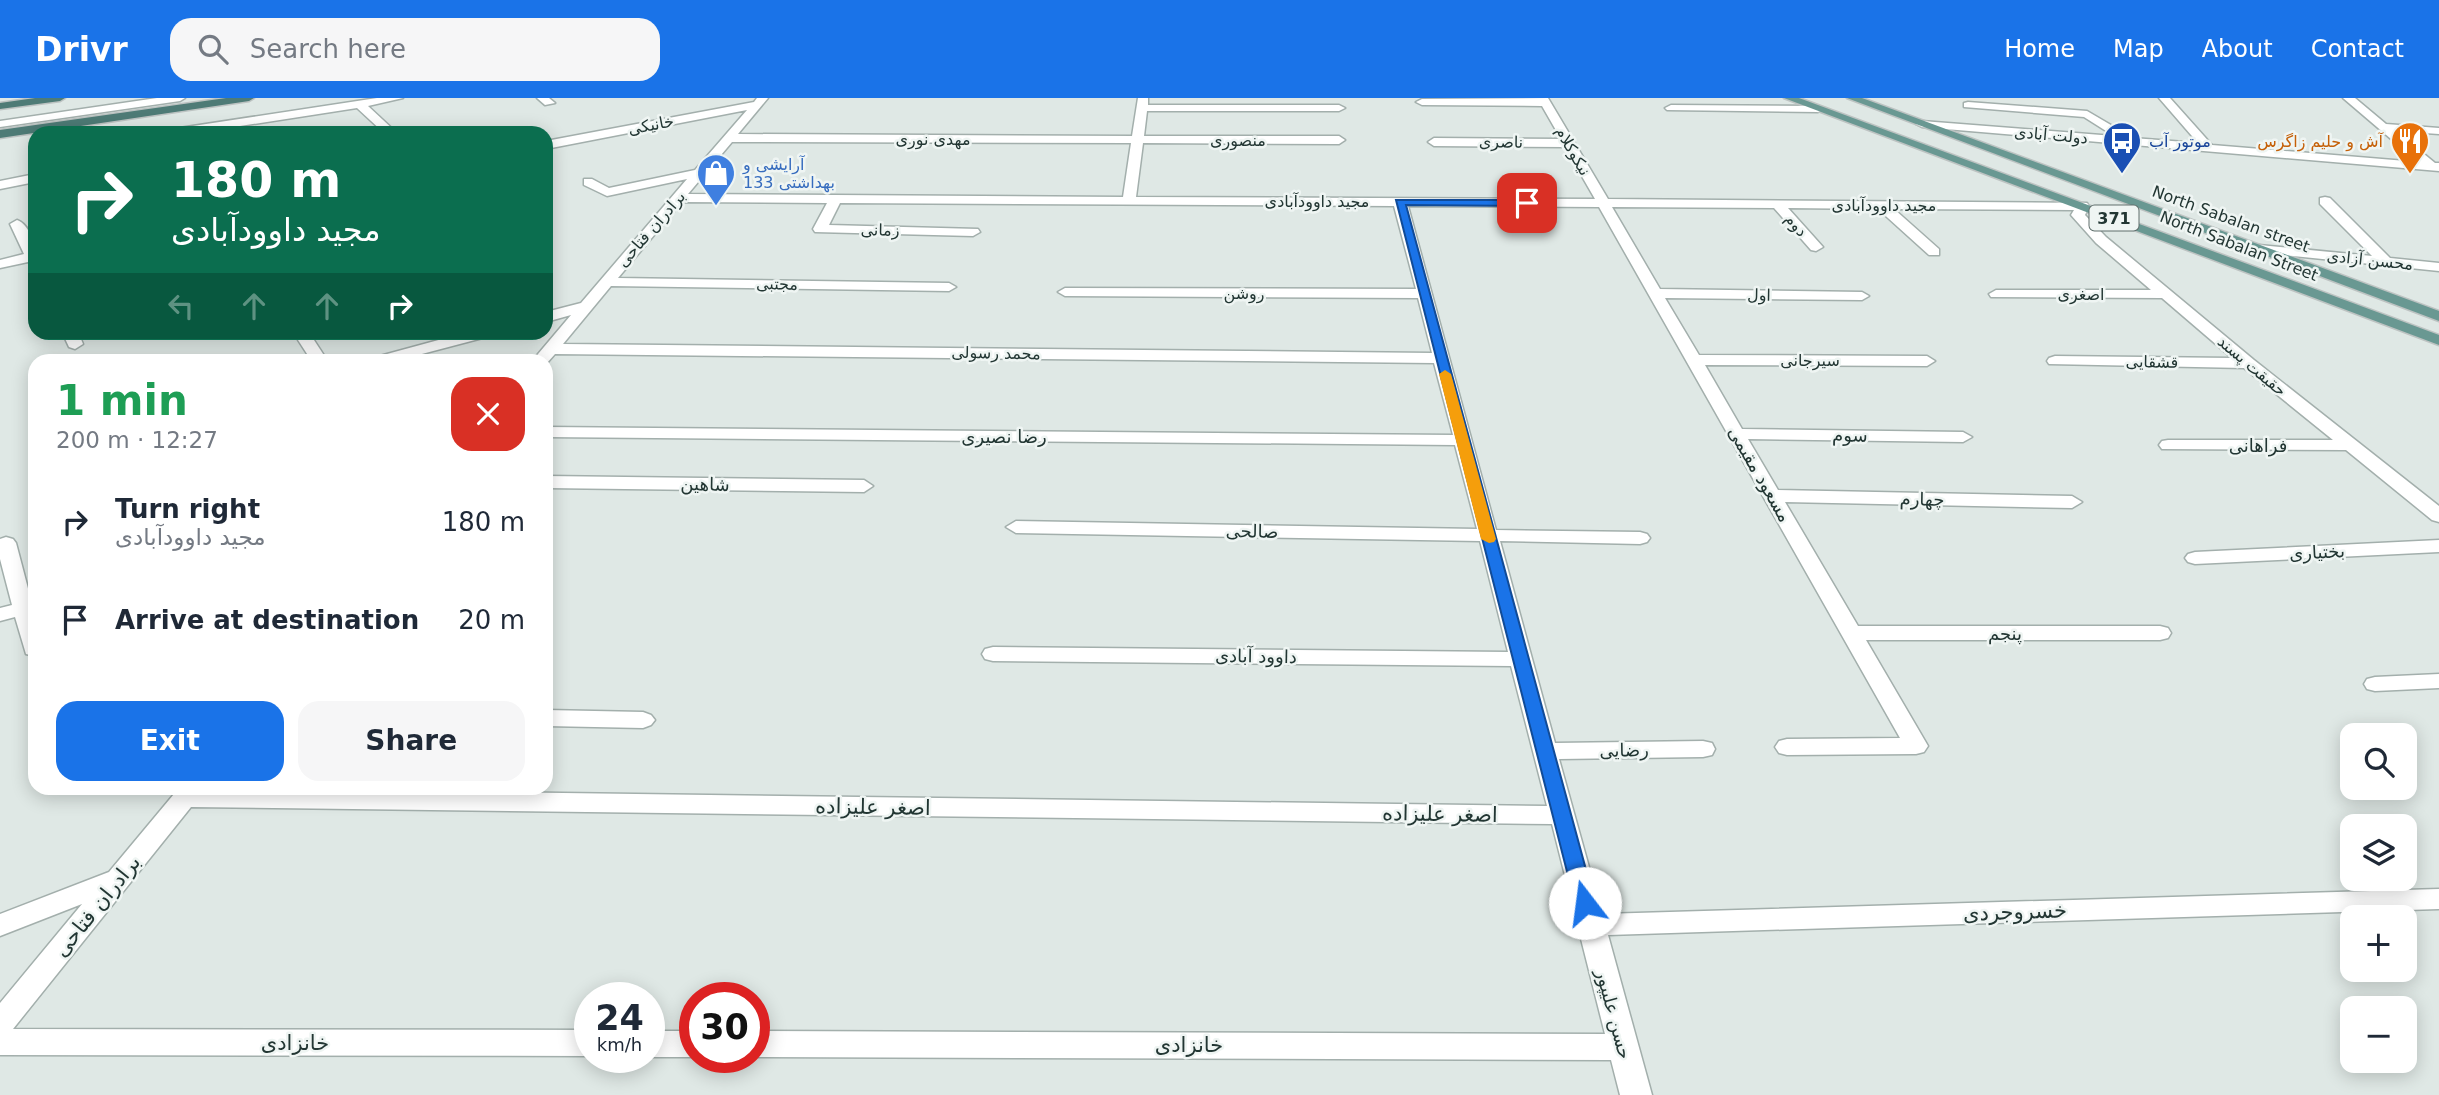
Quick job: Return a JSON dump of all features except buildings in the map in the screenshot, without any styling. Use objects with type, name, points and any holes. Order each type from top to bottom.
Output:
[{"type":"highway","points":[[0,106],[60,98]]},
{"type":"highway","points":[[55,126],[249,98]]},
{"type":"highway","points":[[0,134],[28,130]]},
{"type":"main road","name":"North Sabalan Street","points":[[1789,98],[2439,340]]},
{"type":"main road","name":"North Sabalan street","points":[[1852,98],[2439,316]]},
{"type":"main road","points":[[2212,255],[2259,249]]},
{"type":"street","points":[[0,116],[128,98]]},
{"type":"street","points":[[0,124],[180,98]]},
{"type":"street","points":[[218,126],[398,98]]},
{"type":"street","points":[[2164,98],[2209,148]]},
{"type":"street","points":[[2348,98],[2436,169]]},
{"type":"street","points":[[1422,102],[1544,101]]},
{"type":"street","name":"نیکوکلام","points":[[1544,101],[1604,203]]},
{"type":"street","name":"برادران فتاحی","points":[[547,354],[760,102]]},
{"type":"street","name":"خانیکی","points":[[553,144],[760,102]]},
{"type":"street","points":[[1129,200],[1143,103],[1339,108]]},
{"type":"street","points":[[359,104],[383,126]]},
{"type":"street","points":[[1968,104],[2087,114],[2130,141]]},
{"type":"street","points":[[1671,108],[1818,109]]},
{"type":"street","name":"دولت آبادی","points":[[1922,124],[2436,169]]},
{"type":"street","points":[[2384,127],[2439,131]]},
{"type":"street","name":"مهدی نوری","points":[[729,138],[1138,141]]},
{"type":"street","name":"منصوری","points":[[1138,141],[1339,140]]},
{"type":"street","name":"ناصری","points":[[1434,142],[1569,143]]},
{"type":"street","points":[[588,182],[607,192],[699,173]]},
{"type":"street","points":[[0,185],[28,179]]},
{"type":"street","name":"مجید داوودآبادی","points":[[678,198],[2082,206]]},
{"type":"street","name":"زمانی","points":[[835,199],[820,229],[973,232]]},
{"type":"street","points":[[2325,201],[2386,262]]},
{"type":"street","name":"حسن علیپور","points":[[1400,202],[1636,1095]]},
{"type":"street","name":"مسعود مقیمی","points":[[1604,203],[1916,746],[1787,747]]},
{"type":"street","name":"دوم","points":[[1777,204],[1816,247]]},
{"type":"street","points":[[1882,205],[1934,253]]},
{"type":"street","name":"حقیقت پسند","points":[[2082,206],[2078,215],[2101,240],[2248,363],[2439,516]]},
{"type":"street","points":[[17,224],[28,246]]},
{"type":"street","name":"محسن آزادی","points":[[2259,249],[2439,267]]},
{"type":"street","points":[[0,264],[28,259]]},
{"type":"street","name":"مجتبی","points":[[606,282],[949,287]]},
{"type":"street","name":"روشن","points":[[1065,292],[1424,294]]},
{"type":"street","name":"اول","points":[[1656,293],[1862,296]]},
{"type":"street","name":"اصغری","points":[[1996,294],[2165,293]]},
{"type":"street","points":[[553,315],[585,307]]},
{"type":"street","points":[[306,340],[315,354]]},
{"type":"street","points":[[405,354],[458,340]]},
{"type":"street","name":"محمد رسولی","points":[[553,355],[1441,358]]},
{"type":"street","name":"سیرجانی","points":[[1694,360],[1927,361]]},
{"type":"street","name":"قشقایی","points":[[2055,361],[2248,363]]},
{"type":"street","name":"رضا نصیری","points":[[553,432],[1462,440]]},
{"type":"street","name":"سوم","points":[[1736,434],[1963,437]]},
{"type":"street","name":"فراهانی","points":[[2168,444],[2349,445]]},
{"type":"street","name":"شاهین","points":[[553,482],[864,486]]},
{"type":"street","name":"چهارم","points":[[1772,496],[2072,502]]},
{"type":"street","name":"صالحی","points":[[1016,527],[1640,538]]},
{"type":"street","points":[[6,543],[28,603]]},
{"type":"street","name":"بختیاری","points":[[2195,558],[2439,546]]},
{"type":"street","points":[[0,615],[28,606]]},
{"type":"street","name":"پنجم","points":[[1851,633],[2160,633]]},
{"type":"street","name":"داوود آبادی","points":[[993,654],[1520,659]]},
{"type":"street","points":[[2375,684],[2439,681]]},
{"type":"street","points":[[553,718],[643,720]]},
{"type":"street","name":"رضایی","points":[[1544,751],[1703,749]]},
{"type":"street","name":"برادران فتاحی","points":[[0,1024],[187,795]]},
{"type":"street","name":"اصغر علیزاده","points":[[314,795],[1562,815]]},
{"type":"street","points":[[0,925],[120,878]]},
{"type":"street","name":"خسروجردی","points":[[1591,925],[2439,899]]},
{"type":"street","name":"خانزادی","points":[[0,1042],[574,1044]]},
{"type":"street","name":"خانزادی","points":[[770,1044],[1623,1047]]},
{"type":"slow traffic","points":[[1445,374],[1489,539]]},
{"type":"place","name":"موتور آب","points":[[2122,175]]},
{"type":"place","name":"آش و حلیم زاگرس","points":[[2410,175]]},
{"type":"place","name":"آرایشی و بهداشتی 133","points":[[716,207]]},
{"type":"route","points":[[1527,203],[1400,202],[1585,903]]}]
